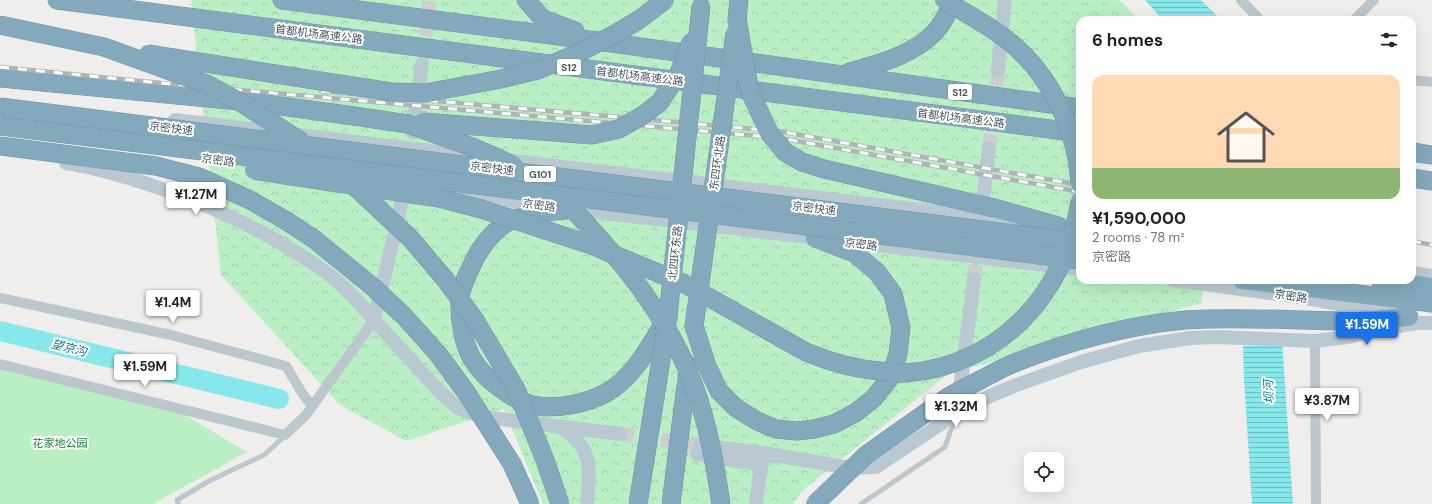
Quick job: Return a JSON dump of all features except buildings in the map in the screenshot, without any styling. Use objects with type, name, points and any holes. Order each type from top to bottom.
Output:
[{"type":"highway","name":"首都机场高速公路","points":[[57,0],[1076,132]]},
{"type":"highway","name":"S12","points":[[282,0],[604,42],[1076,107]]},
{"type":"highway","points":[[526,0],[543,19],[604,42]]},
{"type":"highway","points":[[0,25],[104,47],[391,92],[425,93],[501,79],[538,70],[576,54],[615,34],[640,19],[665,0]]},
{"type":"highway","name":"东四环北路","points":[[694,326],[739,0]]},
{"type":"highway","points":[[944,0],[988,26],[1007,40],[1023,55],[1049,86],[1072,135],[1076,156]]},
{"type":"highway","points":[[841,75],[887,61],[911,51],[935,32],[948,13],[953,0]]},
{"type":"highway","points":[[354,116],[592,135],[619,129],[646,114],[660,102],[679,72],[691,41],[701,3]]},
{"type":"highway","name":"北四环东路","points":[[638,504],[668,316],[701,3]]},
{"type":"highway","points":[[737,19],[750,92],[770,134],[785,152],[802,162],[824,169],[994,208],[1058,226]]},
{"type":"highway","points":[[104,47],[209,85],[240,102],[300,141],[329,163],[410,238],[475,320],[517,391],[547,465],[560,504]]},
{"type":"highway","points":[[0,78],[260,104],[408,124],[438,134],[498,158],[531,176],[567,203],[582,218],[617,258],[658,315],[677,349],[693,384],[713,453],[721,504]]},
{"type":"highway","name":"京密快速","points":[[0,107],[1076,242]]},
{"type":"highway","name":"京密快速","points":[[0,126],[1076,260]]},
{"type":"highway","points":[[0,146],[156,166],[199,177],[250,200],[314,239],[378,292],[404,316],[438,354],[466,392],[512,464],[530,504]]},
{"type":"highway","points":[[194,151],[227,164],[290,176],[439,198],[506,217],[591,245],[687,285],[794,346],[825,360],[872,371],[905,374],[931,370],[954,363],[978,353],[999,340],[1015,327],[1043,297],[1053,281],[1068,248],[1076,221]]},
{"type":"highway","points":[[1416,153],[1432,155]]},
{"type":"highway","points":[[1416,179],[1432,181]]},
{"type":"highway","points":[[571,209],[529,215],[506,224],[490,238],[477,253],[466,277],[460,298],[461,313],[464,338],[473,361],[489,379],[512,397],[538,406],[560,406],[581,403],[606,393],[625,378],[640,362],[668,316]]},
{"type":"highway","points":[[694,326],[707,366],[719,391],[736,408],[757,421],[776,429],[814,429],[834,424],[855,414],[873,399],[890,378],[898,354],[901,328],[893,294],[877,272],[854,253],[815,238]]},
{"type":"highway","points":[[1275,284],[1432,303]]},
{"type":"highway","points":[[1410,284],[1432,287]]},
{"type":"highway","points":[[815,504],[866,455],[948,397],[1016,362],[1051,350],[1095,337],[1138,327],[1184,320],[1353,321],[1409,317]]},
{"type":"highway","points":[[671,504],[694,326]]},
{"type":"main road","points":[[998,70],[1005,0]]},
{"type":"main road","points":[[412,132],[422,64]]},
{"type":"main road","name":"G101","points":[[0,99],[1076,229]]},
{"type":"main road","name":"京密路","points":[[0,131],[571,209],[1076,269]]},
{"type":"main road","points":[[984,192],[989,148]]},
{"type":"main road","points":[[0,154],[82,165],[131,178],[190,199],[238,220],[325,272],[358,301],[441,393],[458,408],[484,416],[556,425],[620,438],[598,438],[591,442],[585,452]]},
{"type":"main road","points":[[374,320],[404,197]]},
{"type":"main road","points":[[1416,274],[1432,276]]},
{"type":"main road","points":[[957,413],[974,279]]},
{"type":"main road","name":"京密路","points":[[1204,284],[1300,297],[1432,321]]},
{"type":"main road","points":[[698,449],[765,459],[850,468],[876,467],[957,413],[1014,386],[1081,362],[1139,346],[1190,338],[1218,337],[1315,341],[1348,337],[1388,328],[1432,321]]},
{"type":"main road","points":[[556,425],[571,434],[585,452],[590,470],[587,504]]},
{"type":"main road","points":[[756,504],[765,459]]},
{"type":"street","points":[[1241,0],[1256,16]]},
{"type":"street","points":[[1358,16],[1374,0]]},
{"type":"street","points":[[1416,80],[1432,82]]},
{"type":"street","points":[[0,298],[171,334],[286,366],[302,393],[312,406]]},
{"type":"street","points":[[0,364],[285,435],[306,415],[374,320]]},
{"type":"street","points":[[1315,341],[1316,504]]},
{"type":"lane","points":[[861,504],[945,447],[957,413]]},
{"type":"lane","points":[[178,504],[177,500],[209,481],[264,455],[285,435]]},
{"type":"green space","points":[[191,0],[1119,0],[1135,16],[1076,16],[1076,284],[1203,284],[1202,303],[948,374],[803,490],[793,504],[543,504],[504,409],[406,441],[340,405],[221,275]]},
{"type":"green space","name":"花家地公园","points":[[0,368],[168,405],[247,452],[153,504],[0,504]]},
{"type":"water","points":[[1145,0],[1201,0],[1217,16],[1159,16]]},
{"type":"water","name":"坝河","points":[[1241,284],[1278,284],[1293,504],[1252,504],[1244,379]]},
{"type":"pier","points":[[1239,284],[1280,284],[1284,345],[1241,346]]},
{"type":"waterway","name":"望京沟","points":[[0,331],[279,399]]},
{"type":"tunnel","points":[[423,57],[430,0]]},
{"type":"tunnel","points":[[989,148],[998,70]]},
{"type":"tunnel","points":[[974,279],[978,246]]},
{"type":"tunnel","points":[[620,434],[700,445]]},
{"type":"railway","points":[[0,67],[161,83],[780,138],[1076,191]]},
{"type":"railway","points":[[321,91],[778,131],[1076,184]]},
{"type":"railway","points":[[1416,242],[1432,245]]}]
